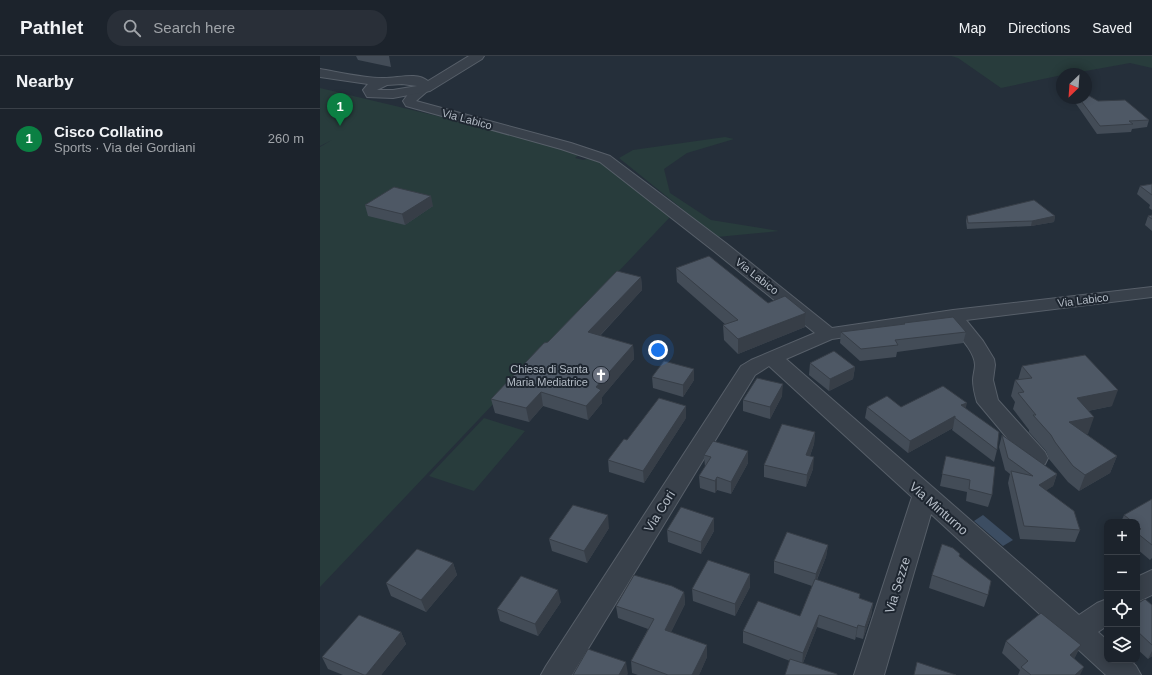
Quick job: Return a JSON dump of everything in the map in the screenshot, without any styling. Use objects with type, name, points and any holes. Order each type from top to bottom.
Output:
[{"type":"street","points":[[320,73],[382,82],[410,80],[433,74],[466,56]]},
{"type":"street","points":[[359,93],[376,95],[397,94],[425,88],[478,56]]},
{"type":"street","points":[[410,80],[422,82],[425,88]]},
{"type":"street","points":[[376,95],[371,93],[370,89],[373,85],[382,82]]},
{"type":"street","points":[[320,83],[342,89]]},
{"type":"street","name":"Via Labico","points":[[425,88],[411,98],[409,101],[410,103],[566,146],[606,159],[721,248],[828,334],[953,316],[1152,292]]},
{"type":"street","points":[[953,316],[976,345],[984,359],[985,364],[983,380],[984,390],[988,402],[1037,458]]},
{"type":"street","name":"Via Cori","points":[[556,675],[748,371],[755,365],[828,334]]},
{"type":"street","name":"Via Minturno","points":[[772,358],[924,496],[973,537],[1104,655]]},
{"type":"street","name":"Via Sezze","points":[[870,675],[924,496]]},
{"type":"street","points":[[1140,589],[1152,581]]},
{"type":"street","points":[[1077,631],[1104,613]]},
{"type":"street","points":[[1113,663],[1126,675]]},
{"type":"green space","points":[[951,56],[1152,56],[1152,68],[1130,63],[1092,70],[1092,68],[1056,68],[1056,76],[1001,88],[958,58]]},
{"type":"green space","points":[[320,88],[500,131],[580,154],[575,158],[583,160],[591,158],[604,163],[671,216],[320,587],[320,147],[332,140],[320,146]]},
{"type":"green space","points":[[725,137],[734,139],[687,153],[664,169],[670,193],[711,220],[779,231],[717,237],[619,158],[633,150]]},
{"type":"green space","points":[[484,418],[525,431],[474,491],[429,476]]},
{"type":"water","points":[[983,515],[1013,540],[1003,546],[974,521]]},
{"type":"building","points":[[1092,98],[1098,101],[1125,100],[1149,120],[1129,121],[1133,124],[1100,126],[1084,104],[1092,104]]},
{"type":"building","points":[[1152,184],[1152,195],[1140,186]]},
{"type":"building","points":[[394,187],[431,196],[402,214],[365,205]]},
{"type":"building","points":[[1034,200],[1055,216],[1032,221],[968,223],[967,216]]},
{"type":"building","points":[[709,256],[768,303],[785,296],[806,313],[738,339],[723,325],[738,320],[676,268]]},
{"type":"building","points":[[617,271],[641,277],[588,332],[633,345],[596,387],[601,390],[586,406],[541,392],[526,408],[491,399],[544,343],[548,342]]},
{"type":"building","points":[[953,317],[966,332],[895,340],[898,345],[861,349],[841,332],[905,324],[904,323]]},
{"type":"building","points":[[834,351],[855,367],[830,379],[810,363]]},
{"type":"building","points":[[1085,355],[1118,390],[1077,398],[1094,417],[1069,422],[1117,456],[1085,475],[1073,466],[1051,435],[1033,415],[1036,415],[1018,393],[1024,392],[1015,380],[1032,378],[1022,366]]},
{"type":"building","points":[[664,361],[694,369],[683,385],[652,377]]},
{"type":"building","points":[[757,378],[783,384],[770,407],[743,400]]},
{"type":"building","points":[[943,386],[967,403],[961,405],[999,432],[997,450],[955,418],[955,416],[910,441],[867,407],[887,396],[901,407]]},
{"type":"building","points":[[659,398],[686,406],[643,471],[608,460],[624,439],[627,440]]},
{"type":"building","points":[[782,424],[815,432],[806,455],[814,457],[807,475],[764,465]]},
{"type":"building","points":[[1002,435],[1057,474],[1039,485],[1074,511],[1080,530],[1024,526],[1011,471],[1033,476],[1008,458]]},
{"type":"building","points":[[713,441],[748,451],[731,482],[717,477],[715,481],[699,476],[711,457],[704,455]]},
{"type":"building","points":[[946,456],[995,467],[992,495],[969,489],[970,480],[942,474]]},
{"type":"building","points":[[1152,499],[1152,545],[1140,535],[1140,519],[1129,519],[1124,515]]},
{"type":"building","points":[[573,505],[608,515],[584,551],[549,539]]},
{"type":"building","points":[[681,507],[714,518],[701,542],[667,530]]},
{"type":"building","points":[[787,532],[828,545],[816,574],[774,561]]},
{"type":"building","points":[[942,544],[953,548],[960,554],[959,556],[991,581],[988,595],[932,575]]},
{"type":"building","points":[[417,549],[453,563],[421,600],[386,583]]},
{"type":"building","points":[[708,560],[750,574],[735,604],[692,589]]},
{"type":"building","points":[[634,575],[672,586],[684,592],[665,630],[707,645],[692,675],[668,675],[631,661],[654,619],[616,606]]},
{"type":"building","points":[[521,576],[558,590],[535,624],[497,609]]},
{"type":"building","points":[[815,579],[860,594],[859,598],[873,603],[865,627],[858,625],[857,628],[819,615],[803,653],[743,631],[758,601],[800,616]]},
{"type":"building","points":[[1145,599],[1152,605],[1152,645],[1140,634],[1140,602]]},
{"type":"building","points":[[1041,613],[1081,645],[1070,655],[1084,667],[1075,675],[1031,675],[1021,667],[1028,661],[1006,641]]},
{"type":"building","points":[[359,615],[401,632],[366,675],[322,657]]},
{"type":"building","points":[[588,649],[626,662],[619,675],[573,675]]},
{"type":"building","points":[[790,659],[837,674],[837,675],[785,675]]},
{"type":"building","points":[[917,662],[956,675],[914,675]]},
{"type":"place","name":"Cisco Collatino","points":[[340,126]]},
{"type":"place","name":"Chiesa di Santa Maria Mediatrice","points":[[601,375]]}]
